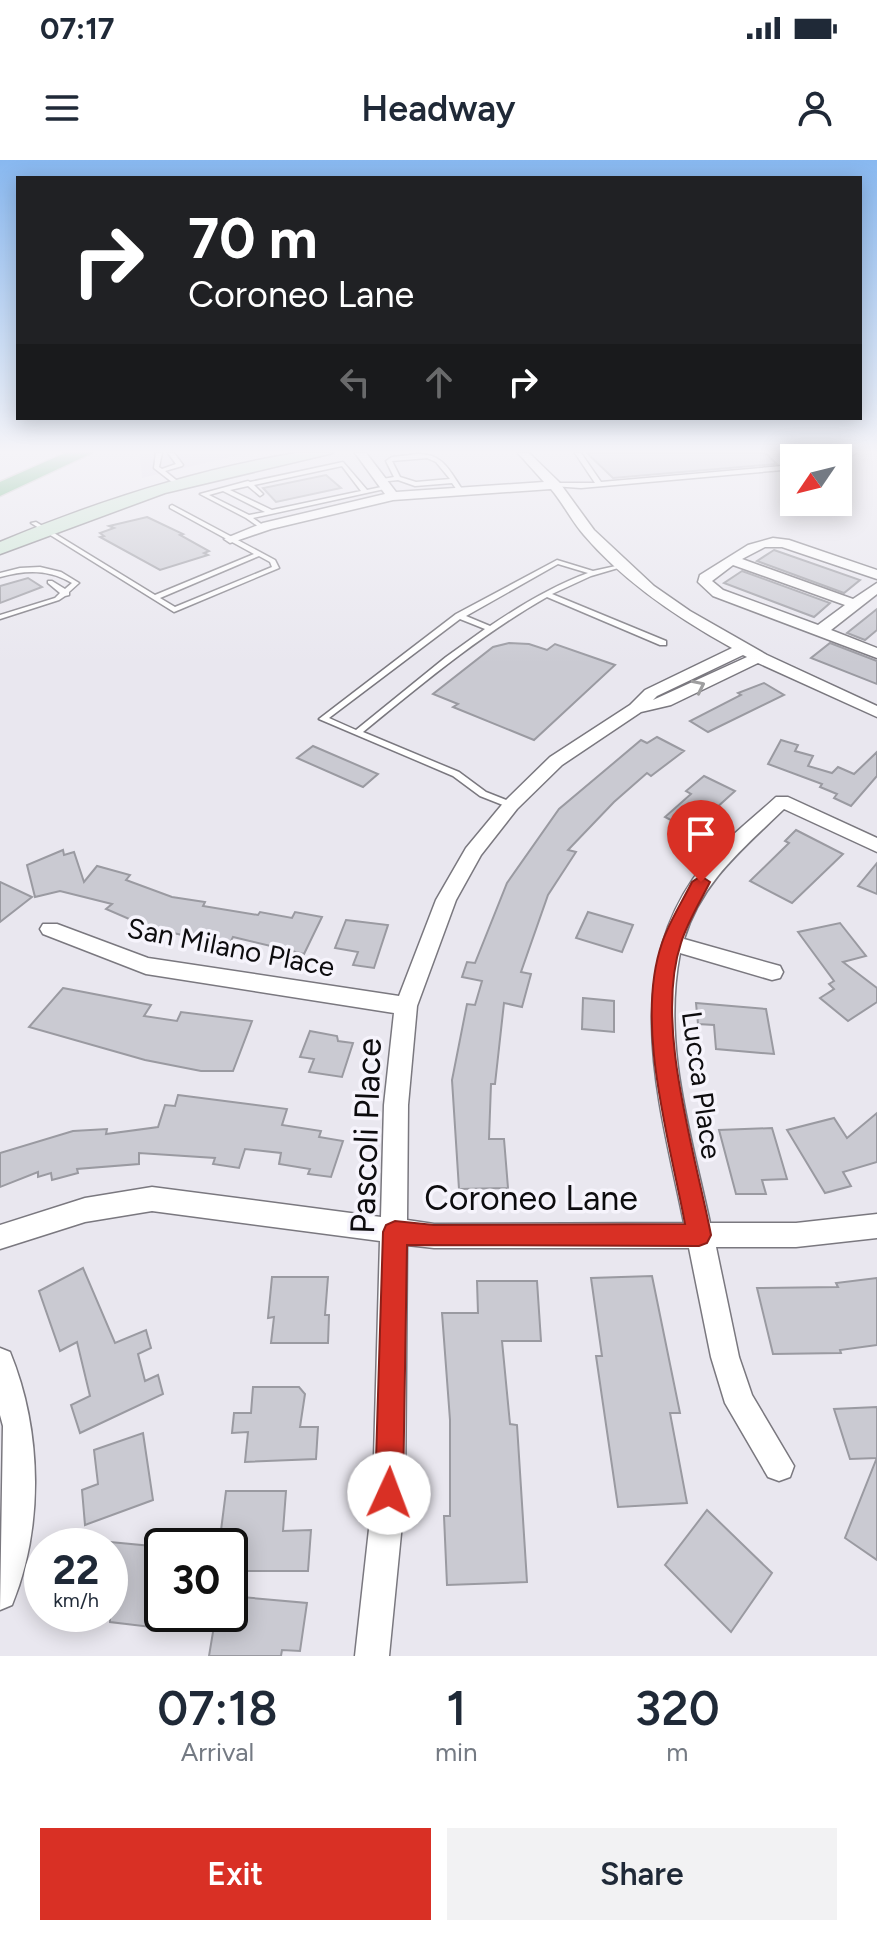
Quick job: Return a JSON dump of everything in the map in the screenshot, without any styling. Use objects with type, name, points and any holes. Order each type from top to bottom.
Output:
[{"type":"main road","points":[[0,536],[47,523]]},
{"type":"main road","points":[[0,549],[39,526]]},
{"type":"street","points":[[230,539],[275,523]]},
{"type":"street","points":[[582,523],[623,565],[688,613],[760,656],[877,712]]},
{"type":"street","points":[[877,575],[777,542],[756,545],[705,578],[710,588],[877,653]]},
{"type":"street","points":[[733,560],[855,604]]},
{"type":"street","points":[[820,631],[877,587]]},
{"type":"street","name":"Pascoli Place","points":[[372,1656],[389,1493],[396,1105],[406,1006],[446,900],[473,852],[511,805],[556,761],[636,708],[651,693],[745,648]]},
{"type":"street","name":"Pascoli Place","points":[[636,708],[665,702],[760,656]]},
{"type":"street","name":"Lucca Place","points":[[779,1466],[740,1403],[725,1357],[660,1029],[663,981],[671,943],[701,882],[782,801],[877,846]]},
{"type":"street","name":"San Milano Place","points":[[50,929],[146,966],[406,1006]]},
{"type":"street","points":[[671,943],[772,972]]},
{"type":"street","name":"Coroneo Lane","points":[[0,1237],[85,1210],[152,1199],[434,1236],[796,1235],[877,1226]]},
{"type":"street","points":[[0,1362],[18,1426],[17,1530],[0,1593]]},
{"type":"lane","points":[[39,526],[174,610],[276,568],[273,561],[201,523]]},
{"type":"lane","points":[[256,523],[262,527]]},
{"type":"lane","points":[[154,598],[259,554]]},
{"type":"lane","points":[[511,805],[483,794],[456,774],[323,719],[459,616],[557,562],[564,561],[590,571]]},
{"type":"lane","points":[[357,733],[490,629],[590,571],[623,565]]},
{"type":"lane","points":[[0,575],[15,569],[57,570],[76,583],[67,594],[57,599],[0,617]]},
{"type":"lane","points":[[31,570],[41,576]]},
{"type":"lane","points":[[50,582],[67,594]]},
{"type":"lane","points":[[549,595],[663,643]]},
{"type":"lane","points":[[459,616],[490,629]]},
{"type":"building","points":[[159,523],[209,551],[204,553],[208,555],[160,570],[100,537],[104,536],[100,533],[114,528],[109,526]]},
{"type":"building","points":[[774,550],[860,580],[844,593],[757,561]]},
{"type":"building","points":[[742,571],[830,603],[814,617],[724,583]]},
{"type":"building","points":[[28,578],[42,587],[0,603],[0,586]]},
{"type":"building","points":[[877,609],[877,630],[865,640],[847,633]]},
{"type":"building","points":[[509,643],[529,644],[547,650],[555,644],[615,665],[534,740],[453,707],[458,704],[433,694],[493,647]]},
{"type":"building","points":[[830,643],[877,661],[877,684],[811,658]]},
{"type":"building","points":[[764,683],[784,695],[708,732],[690,721],[741,695],[738,693]]},
{"type":"building","points":[[657,737],[684,751],[651,776],[647,773],[568,850],[576,852],[548,895],[521,972],[531,974],[522,1007],[504,1003],[495,1084],[491,1084],[489,1139],[504,1139],[508,1188],[459,1189],[452,1080],[467,1004],[475,1005],[482,981],[462,977],[467,962],[475,963],[507,883],[559,809],[641,740],[647,743]]},
{"type":"building","points":[[781,740],[798,745],[795,751],[813,756],[808,766],[832,773],[838,767],[854,774],[877,752],[877,776],[851,806],[834,798],[837,794],[820,787],[822,784],[768,764]]},
{"type":"building","points":[[313,746],[378,774],[363,787],[297,758]]},
{"type":"building","points":[[704,776],[735,791],[714,810],[725,815],[702,836],[665,817],[691,794],[686,791]]},
{"type":"building","points":[[796,830],[843,854],[792,903],[750,881],[789,843],[785,841]]},
{"type":"building","points":[[63,850],[64,855],[74,852],[84,882],[97,866],[130,875],[126,880],[172,897],[205,902],[203,906],[258,915],[260,912],[292,918],[295,912],[322,917],[304,954],[233,937],[229,945],[150,928],[106,909],[112,904],[60,891],[35,897],[27,865]]},
{"type":"building","points":[[877,863],[877,894],[858,886]]},
{"type":"building","points":[[0,882],[32,897],[0,922]]},
{"type":"building","points":[[588,912],[633,925],[622,952],[576,938]]},
{"type":"building","points":[[346,920],[388,925],[374,968],[353,965],[358,952],[335,948]]},
{"type":"building","points":[[840,923],[866,956],[843,962],[877,988],[877,1002],[848,1021],[820,998],[834,989],[829,984],[834,981],[798,932]]},
{"type":"building","points":[[63,988],[151,1005],[144,1016],[177,1021],[181,1012],[252,1021],[233,1071],[201,1071],[145,1060],[29,1027]]},
{"type":"building","points":[[583,998],[614,1001],[614,1032],[582,1029]]},
{"type":"building","points":[[696,1003],[766,1009],[774,1054],[716,1049],[714,1025],[698,1024]]},
{"type":"building","points":[[310,1031],[337,1036],[338,1041],[353,1043],[342,1077],[309,1072],[314,1059],[300,1057]]},
{"type":"building","points":[[178,1095],[287,1109],[282,1125],[321,1131],[319,1137],[343,1141],[331,1177],[308,1174],[310,1169],[279,1164],[281,1153],[245,1149],[239,1168],[213,1164],[215,1158],[139,1153],[139,1164],[77,1169],[78,1173],[52,1180],[51,1173],[38,1177],[38,1172],[0,1187],[0,1153],[73,1131],[107,1129],[106,1134],[158,1127],[165,1105],[175,1106]]},
{"type":"building","points":[[877,1113],[877,1162],[843,1172],[851,1186],[825,1193],[787,1130],[834,1118],[847,1138]]},
{"type":"building","points":[[772,1128],[787,1179],[762,1180],[766,1194],[736,1194],[719,1130]]},
{"type":"building","points":[[83,1268],[115,1343],[146,1330],[151,1348],[138,1354],[145,1381],[158,1375],[163,1394],[80,1433],[71,1405],[90,1396],[77,1342],[60,1351],[39,1291]]},
{"type":"building","points":[[652,1276],[680,1413],[670,1413],[687,1503],[618,1507],[596,1356],[602,1356],[591,1278]]},
{"type":"building","points":[[272,1277],[328,1277],[325,1315],[329,1315],[328,1343],[271,1343],[274,1317],[268,1318]]},
{"type":"building","points":[[877,1278],[877,1345],[840,1350],[841,1353],[773,1354],[757,1288],[838,1287],[836,1283]]},
{"type":"building","points":[[477,1281],[537,1281],[541,1341],[502,1341],[510,1424],[517,1425],[527,1582],[447,1585],[444,1516],[450,1516],[450,1420],[442,1313],[478,1313]]},
{"type":"building","points":[[253,1387],[299,1387],[305,1394],[300,1427],[318,1427],[316,1459],[245,1462],[248,1432],[232,1433],[234,1413],[251,1413]]},
{"type":"building","points":[[877,1407],[877,1458],[850,1459],[834,1409]]},
{"type":"building","points":[[143,1433],[153,1500],[85,1525],[82,1490],[98,1484],[94,1450]]},
{"type":"building","points":[[877,1460],[877,1560],[845,1538]]},
{"type":"building","points":[[226,1491],[286,1491],[283,1531],[311,1530],[308,1571],[248,1571],[248,1528],[221,1528]]},
{"type":"building","points":[[707,1510],[772,1573],[731,1632],[665,1565]]},
{"type":"building","points":[[128,1544],[144,1545],[144,1626],[128,1624]]},
{"type":"building","points":[[248,1598],[307,1603],[300,1651],[282,1650],[281,1656],[209,1656],[213,1632],[248,1632]]},
{"type":"route","points":[[389,1493],[395,1232],[434,1236],[699,1235],[660,1029],[663,981],[671,943],[684,911],[701,882]]}]
